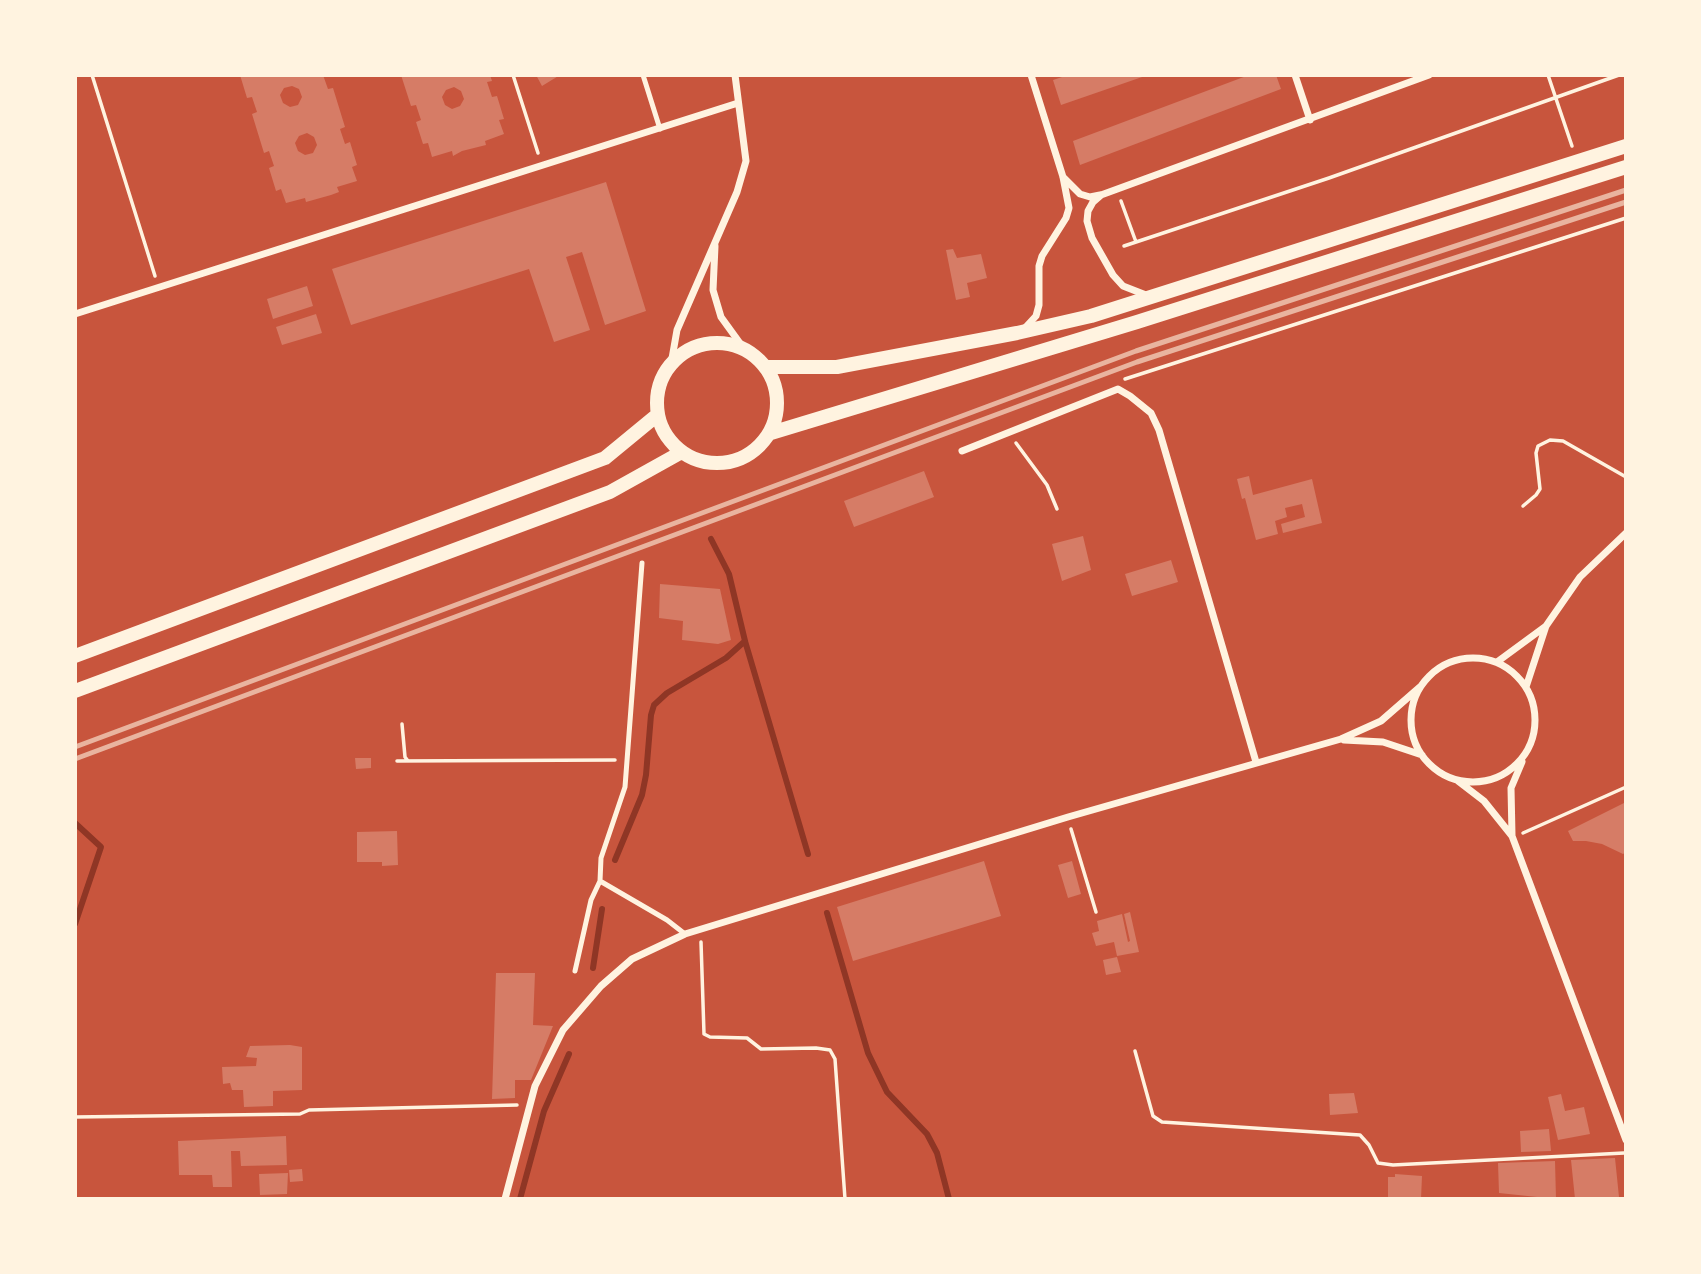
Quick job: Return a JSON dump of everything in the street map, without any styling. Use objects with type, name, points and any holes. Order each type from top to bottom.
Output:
[{"type":"main road","points":[[767,367],[837,367],[1091,316],[1626,146]]},
{"type":"main road","points":[[771,433],[1137,322],[1626,167]]},
{"type":"main road","points":[[722,343],[742,346],[756,355],[776,382],[778,417],[771,433],[758,447],[738,458],[709,461],[680,453],[661,430],[656,416],[657,391],[663,377],[671,364],[685,353],[701,346],[722,343]]},
{"type":"main road","points":[[75,656],[605,458],[656,416]]},
{"type":"main road","points":[[75,691],[610,492],[680,453]]},
{"type":"street","points":[[671,364],[677,330],[737,192],[746,162],[734,75]]},
{"type":"street","points":[[1017,333],[1036,316],[1042,256],[1066,218],[1069,208],[1063,177],[1031,75]]},
{"type":"street","points":[[1295,75],[1310,120]]},
{"type":"street","points":[[1063,177],[1080,194],[1090,197],[1101,195],[1429,75]]},
{"type":"street","points":[[75,314],[738,103]]},
{"type":"street","points":[[1101,195],[1093,202],[1087,221],[1092,238],[1113,275],[1123,286],[1134,292],[1147,295],[1168,292]]},
{"type":"street","points":[[715,239],[713,290],[721,317],[742,346]]},
{"type":"street","points":[[962,451],[1118,389],[1151,413],[1159,430],[1256,762]]},
{"type":"street","points":[[1526,687],[1546,626],[1580,577],[1626,533]]},
{"type":"street","points":[[1497,662],[1546,626]]},
{"type":"street","points":[[505,1199],[535,1086],[563,1030],[601,986],[632,959],[685,934],[1068,817],[1341,739],[1381,721],[1431,674],[1446,664],[1462,659],[1480,658],[1497,662],[1513,673],[1526,687],[1533,703],[1533,736],[1511,788],[1512,836]]},
{"type":"street","points":[[1420,687],[1413,704],[1411,721],[1414,739],[1422,755],[1432,766],[1484,801],[1512,836],[1626,1140]]},
{"type":"street","points":[[1341,739],[1383,741],[1422,755]]},
{"type":"street","points":[[1458,781],[1478,782],[1497,778],[1514,767],[1527,752]]},
{"type":"lane","points":[[643,75],[660,129]]},
{"type":"lane","points":[[575,971],[591,900],[600,881],[601,859],[625,787],[642,563]]},
{"type":"lane","points":[[600,881],[667,920],[685,934]]},
{"type":"path","points":[[92,75],[159,288]]},
{"type":"path","points":[[513,75],[542,167]]},
{"type":"path","points":[[1548,75],[1574,152]]},
{"type":"path","points":[[1124,246],[1329,178],[1619,75]]},
{"type":"path","points":[[1116,189],[1136,242]]},
{"type":"path","points":[[1118,389],[1124,380],[1626,218]]},
{"type":"path","points":[[1008,433],[1047,485],[1057,509]]},
{"type":"path","points":[[1523,506],[1540,489],[1536,453],[1538,446],[1550,440],[1563,441],[1626,477]]},
{"type":"path","points":[[402,724],[405,757],[408,761]]},
{"type":"path","points":[[397,761],[627,760]]},
{"type":"path","points":[[1512,836],[1531,832],[1626,787]]},
{"type":"path","points":[[1068,817],[1096,912]]},
{"type":"path","points":[[701,929],[704,1034],[710,1037],[747,1038],[761,1049],[830,1050],[835,1059],[845,1199]]},
{"type":"path","points":[[1135,1051],[1153,1115],[1162,1122],[1360,1135],[1369,1145],[1378,1163],[1393,1165],[1626,1152]]},
{"type":"path","points":[[75,1117],[300,1114],[309,1110],[513,1103],[529,1109]]},
{"type":"building","points":[[240,75],[323,75],[328,89],[333,88],[345,127],[340,129],[345,144],[350,142],[357,165],[352,167],[357,181],[337,187],[339,192],[331,195],[306,202],[305,198],[286,203],[281,189],[276,191],[269,168],[274,166],[269,151],[264,153],[252,114],[257,112],[252,97],[247,98]],"holes":[[[292,86],[299,89],[302,97],[298,105],[290,107],[283,103],[280,95],[284,88]],[[307,133],[314,137],[317,145],[313,153],[305,155],[298,151],[295,143],[299,136]]]},
{"type":"building","points":[[401,75],[490,75],[492,81],[487,82],[492,97],[497,96],[504,119],[499,120],[504,134],[485,141],[486,145],[453,156],[452,151],[432,157],[428,143],[423,144],[416,122],[421,120],[416,105],[411,106]],"holes":[[[454,87],[461,91],[464,99],[460,106],[452,109],[445,105],[442,97],[446,90]]]},
{"type":"building","points":[[536,75],[560,75],[542,86]]},
{"type":"building","points":[[1068,75],[1145,76],[1061,105],[1053,80]]},
{"type":"building","points":[[1249,75],[1276,75],[1281,89],[1080,165],[1073,141]]},
{"type":"building","points":[[606,182],[646,311],[605,325],[582,252],[566,257],[590,330],[554,342],[529,269],[351,325],[332,269]]},
{"type":"building","points":[[953,249],[957,258],[981,254],[987,278],[967,283],[970,297],[956,300],[946,250]]},
{"type":"building","points":[[307,286],[313,306],[273,319],[267,299]]},
{"type":"building","points":[[316,314],[322,333],[282,345],[276,327]]},
{"type":"building","points":[[924,471],[934,497],[854,527],[844,501]]},
{"type":"building","points":[[1249,476],[1253,495],[1312,479],[1322,523],[1283,533],[1281,524],[1305,517],[1302,504],[1285,508],[1287,517],[1275,521],[1278,534],[1256,540],[1237,479]]},
{"type":"building","points":[[1083,536],[1091,570],[1062,581],[1052,544]]},
{"type":"building","points":[[1171,560],[1178,582],[1132,596],[1125,574]]},
{"type":"building","points":[[660,584],[720,589],[731,640],[718,644],[682,640],[683,621],[659,618]]},
{"type":"building","points":[[355,758],[371,758],[371,768],[356,769]]},
{"type":"building","points":[[1626,802],[1626,852],[1623,854],[1602,844],[1573,841],[1568,831]]},
{"type":"building","points":[[397,831],[398,865],[382,866],[382,862],[357,862],[357,832]]},
{"type":"building","points":[[984,861],[1001,916],[853,961],[837,907]]},
{"type":"building","points":[[1072,861],[1081,894],[1068,898],[1058,865]]},
{"type":"building","points":[[1130,912],[1139,952],[1117,956],[1114,942],[1096,946],[1092,933],[1099,931],[1097,921],[1122,914],[1128,942],[1130,941],[1124,914]]},
{"type":"building","points":[[1117,957],[1121,972],[1106,975],[1103,960]]},
{"type":"building","points":[[496,973],[535,973],[533,1025],[553,1026],[531,1080],[515,1080],[515,1098],[492,1099]]},
{"type":"building","points":[[250,1046],[302,1047],[302,1090],[273,1091],[273,1106],[244,1107],[243,1090],[232,1090],[230,1083],[223,1084],[222,1067],[256,1066],[257,1058],[246,1057]]},
{"type":"building","points":[[1354,1093],[1358,1113],[1330,1115],[1329,1094]]},
{"type":"building","points":[[1561,1094],[1565,1111],[1584,1107],[1590,1134],[1558,1140],[1548,1097]]},
{"type":"building","points":[[1549,1129],[1551,1151],[1521,1152],[1520,1131]]},
{"type":"building","points":[[286,1136],[287,1165],[241,1166],[240,1151],[231,1151],[232,1187],[213,1187],[212,1175],[179,1175],[178,1141]]},
{"type":"building","points":[[1615,1158],[1619,1197],[1575,1199],[1571,1160]]},
{"type":"building","points":[[1555,1161],[1556,1199],[1499,1193],[1498,1163]]},
{"type":"building","points":[[302,1169],[303,1181],[290,1182],[289,1170]]},
{"type":"building","points":[[288,1173],[287,1194],[260,1195],[259,1174]]},
{"type":"building","points":[[1395,1174],[1422,1176],[1421,1199],[1388,1199],[1388,1177],[1395,1177]]},
{"type":"waterway","points":[[711,539],[729,574],[745,641],[808,854]]},
{"type":"waterway","points":[[615,860],[642,795],[654,705],[667,693],[726,658],[745,641]]},
{"type":"waterway","points":[[75,823],[101,847],[75,924]]},
{"type":"waterway","points":[[593,968],[602,909]]},
{"type":"waterway","points":[[827,913],[868,1053],[887,1092],[927,1134],[937,1153],[949,1199]]},
{"type":"waterway","points":[[520,1199],[544,1111],[569,1054]]},
{"type":"railway","points":[[75,747],[1136,351],[1626,190]]},
{"type":"railway","points":[[75,759],[1137,362],[1626,202]]}]
